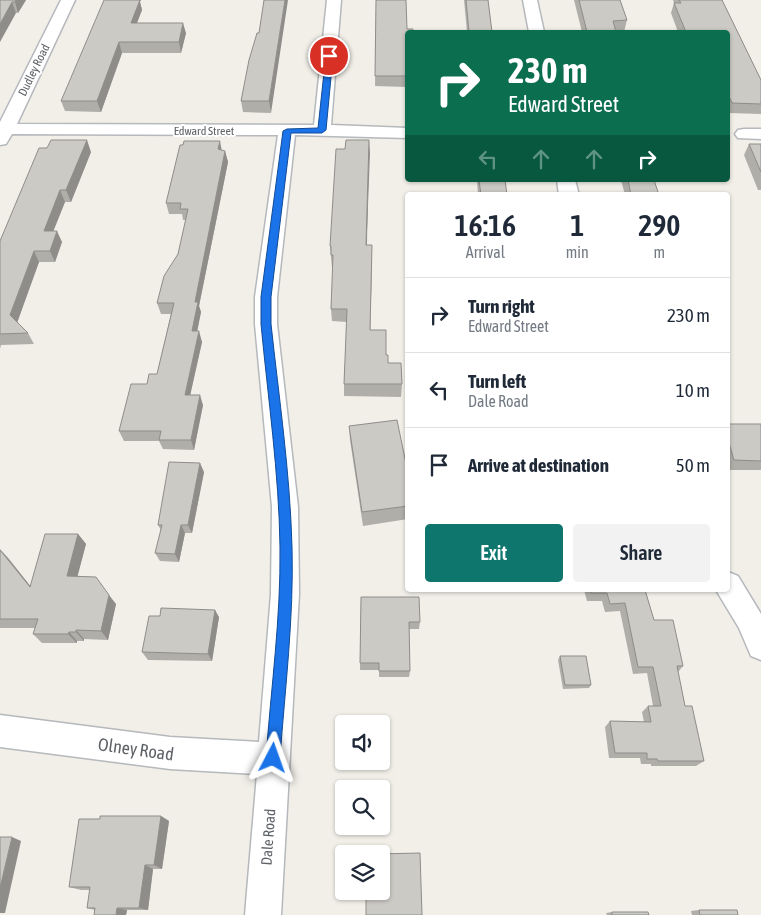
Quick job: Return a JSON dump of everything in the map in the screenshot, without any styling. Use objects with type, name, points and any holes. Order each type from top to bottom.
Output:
[{"type":"street","name":"Dudley Road","points":[[2,133],[68,0]]},
{"type":"street","points":[[322,130],[334,0]]},
{"type":"street","points":[[530,0],[537,30]]},
{"type":"street","name":"Edward Street","points":[[2,133],[322,130],[405,133]]},
{"type":"street","name":"Dale Road","points":[[263,915],[285,594],[286,548],[285,507],[266,324],[266,297],[287,131]]},
{"type":"street","points":[[730,588],[749,619],[761,646]]},
{"type":"street","name":"Olney Road","points":[[0,731],[183,755],[222,758],[273,758]]},
{"type":"building","points":[[0,0],[16,0],[12,2],[0,24]]},
{"type":"building","points":[[104,0],[140,0],[131,23],[183,23],[179,42],[119,42],[97,101],[61,101]]},
{"type":"building","points":[[264,0],[285,0],[269,101],[241,101],[249,60],[257,33],[259,33]]},
{"type":"building","points":[[376,0],[406,0],[407,29],[413,30],[405,30],[405,76],[375,76]]},
{"type":"building","points":[[466,0],[488,0],[492,30],[469,30]]},
{"type":"building","points":[[579,0],[620,0],[627,20],[613,21],[615,30],[586,30]]},
{"type":"building","points":[[679,0],[722,0],[761,80],[761,104],[732,103],[730,98],[730,30],[685,30],[674,3],[681,3]]},
{"type":"building","points":[[51,140],[87,140],[66,190],[60,190],[44,231],[57,231],[50,251],[34,251],[10,315],[28,333],[0,334],[0,241],[39,148],[47,148]]},
{"type":"building","points":[[346,140],[369,140],[366,245],[372,245],[370,330],[386,330],[386,355],[388,355],[388,363],[401,363],[402,384],[344,384],[347,309],[331,309],[333,255],[331,255],[330,246],[336,149],[345,149]]},
{"type":"building","points":[[184,141],[220,141],[218,149],[225,151],[195,302],[198,302],[192,331],[199,331],[185,395],[200,395],[191,440],[159,440],[161,431],[119,431],[131,384],[147,384],[149,374],[157,374],[174,303],[157,303],[164,276],[178,254],[188,209],[180,209],[181,203],[166,203],[180,145],[183,145]]},
{"type":"building","points":[[749,144],[761,144],[761,172]]},
{"type":"building","points":[[479,182],[505,182],[507,192],[481,192]]},
{"type":"building","points":[[628,182],[655,182],[658,192],[630,192]]},
{"type":"building","points":[[397,420],[405,459],[405,506],[362,512],[349,426]]},
{"type":"building","points":[[730,424],[761,424],[761,461],[734,460],[730,446]]},
{"type":"building","points":[[169,462],[200,463],[188,525],[181,525],[175,554],[155,553],[162,525],[158,525]]},
{"type":"building","points":[[45,534],[78,534],[67,576],[96,577],[109,595],[101,631],[76,630],[76,632],[69,632],[68,634],[33,634],[38,619],[0,619],[0,550],[30,587]]},
{"type":"building","points":[[646,592],[654,620],[673,620],[683,666],[677,666],[685,706],[692,706],[704,761],[658,761],[657,759],[647,759],[647,753],[615,753],[610,721],[651,722],[648,706],[661,706],[653,667],[638,667],[625,603],[610,604],[607,593],[591,593]]},
{"type":"building","points":[[361,597],[419,597],[420,622],[409,622],[410,671],[379,671],[379,663],[360,663]]},
{"type":"building","points":[[161,608],[215,610],[208,654],[142,652],[149,616],[160,616]]},
{"type":"building","points":[[560,656],[586,656],[591,685],[565,685]]},
{"type":"building","points":[[100,816],[161,816],[154,865],[145,865],[139,908],[117,908],[116,915],[94,915],[95,908],[87,908],[90,887],[69,887],[79,819],[100,819]]},
{"type":"building","points":[[0,837],[12,837],[0,888]]},
{"type":"building","points":[[420,853],[422,915],[366,915],[366,900],[390,900],[390,854]]},
{"type":"building","points":[[699,910],[737,910],[738,915],[700,915]]},
{"type":"building","points":[[612,912],[648,912],[649,915],[612,915]]},
{"type":"route","points":[[273,758],[285,594],[286,548],[285,507],[266,324],[266,297],[287,131],[322,130],[329,56]]}]
